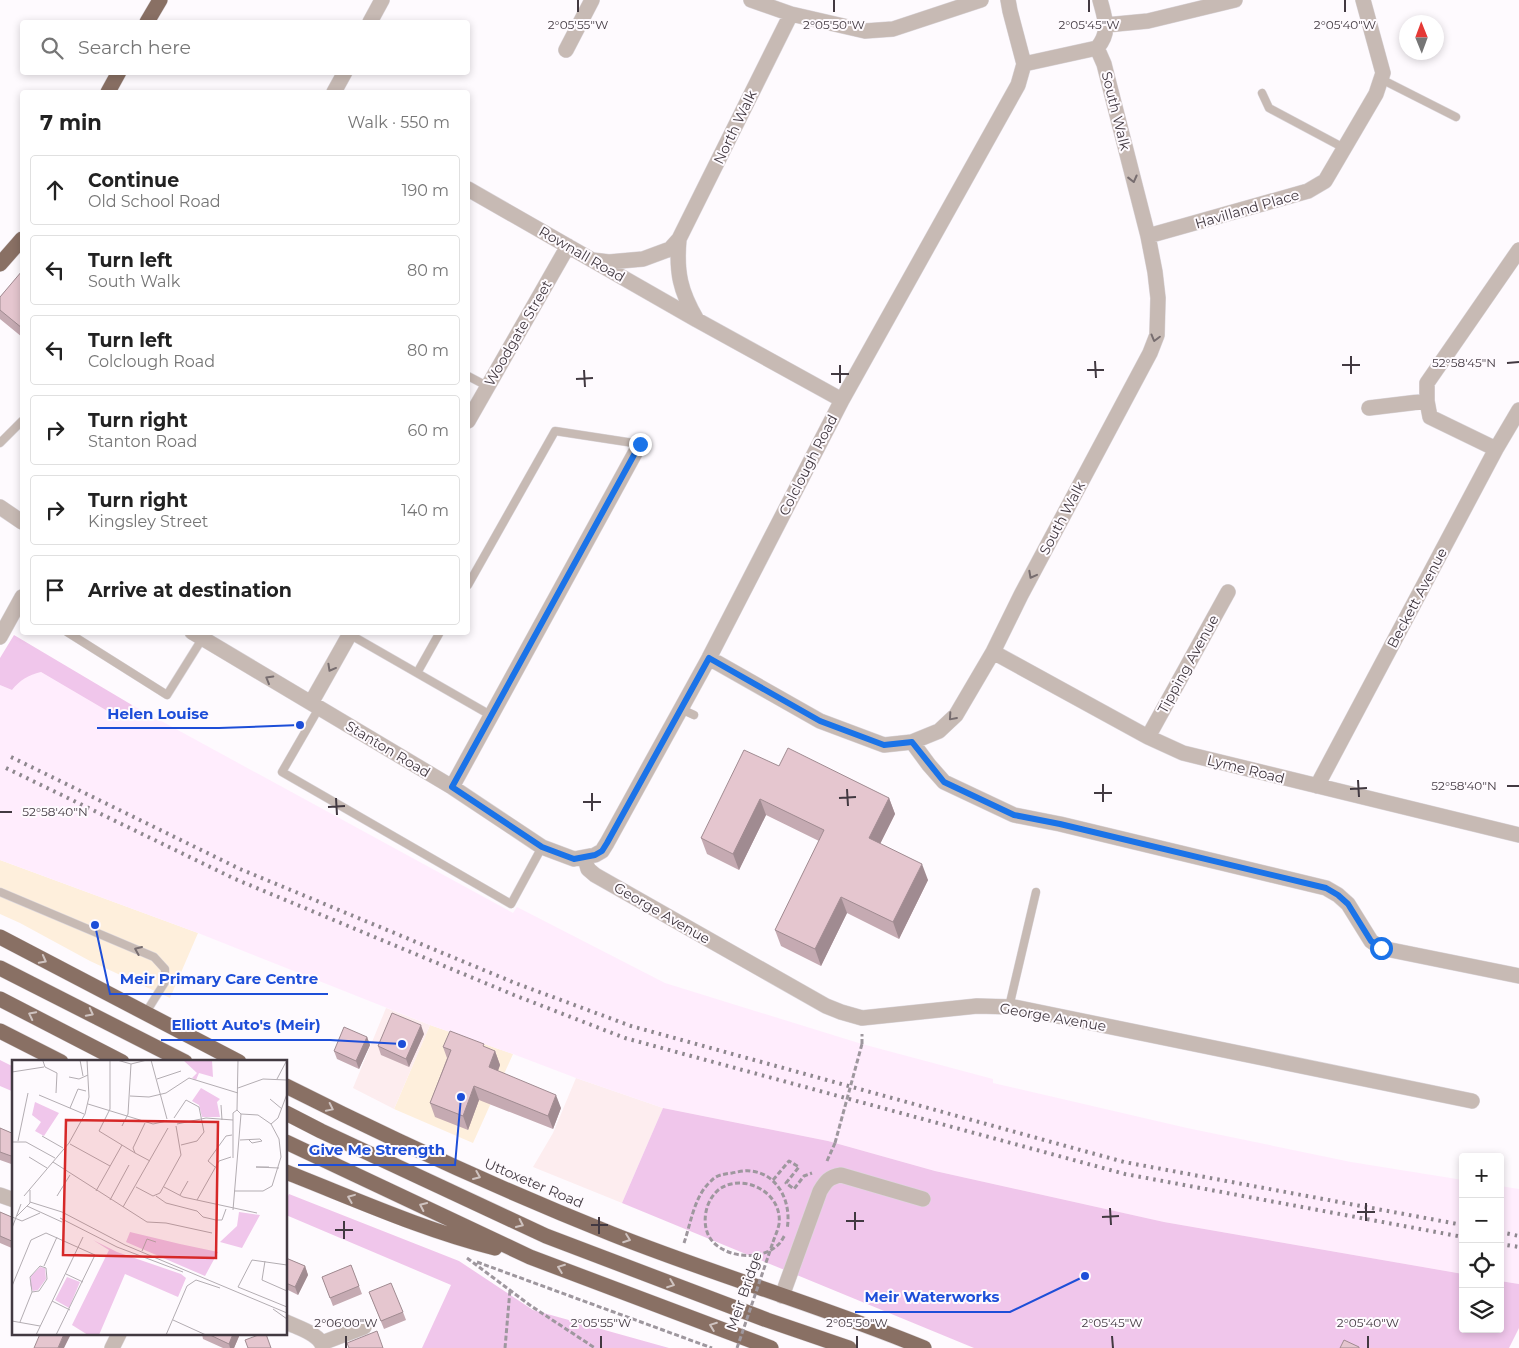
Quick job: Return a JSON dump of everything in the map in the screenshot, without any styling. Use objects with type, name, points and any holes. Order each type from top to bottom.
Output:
[{"type":"highway","points":[[148,20],[160,0]]},
{"type":"highway","points":[[109,90],[117,75]]},
{"type":"highway","points":[[0,264],[20,241]]},
{"type":"highway","points":[[0,937],[235,1060]]},
{"type":"highway","points":[[0,968],[181,1060]]},
{"type":"highway","points":[[0,999],[118,1060]]},
{"type":"highway","points":[[0,1031],[57,1060]]},
{"type":"highway","name":"Uttoxeter Road","points":[[288,1087],[465,1171],[613,1234],[782,1296],[870,1325],[924,1348]]},
{"type":"highway","points":[[288,1114],[546,1236],[767,1320],[849,1348]]},
{"type":"highway","points":[[288,1143],[530,1257],[771,1348]]},
{"type":"highway","points":[[288,1173],[385,1211],[473,1242],[530,1257]]},
{"type":"street","points":[[371,20],[382,0]]},
{"type":"street","points":[[566,50],[592,0]]},
{"type":"street","points":[[751,0],[791,14],[865,31],[893,29],[980,0]]},
{"type":"street","points":[[1008,0],[1024,64],[1097,48],[1106,35],[1106,25],[1100,0]]},
{"type":"street","points":[[1106,25],[1148,21],[1235,0]]},
{"type":"street","name":"Havilland Place","points":[[1148,236],[1308,192],[1325,180],[1376,94],[1383,73],[1363,0]]},
{"type":"street","name":"North Walk","points":[[592,260],[609,262],[643,260],[670,249],[679,239],[791,14]]},
{"type":"street","name":"South Walk","points":[[709,658],[820,721],[884,745],[912,742],[939,731],[956,715],[993,652],[1021,595],[1150,353],[1157,335],[1158,298],[1148,236],[1104,64],[1097,48]]},
{"type":"street","name":"Colclough Road","points":[[585,858],[602,851],[688,712],[709,658],[842,400],[1018,85],[1024,64]]},
{"type":"street","points":[[335,90],[343,75]]},
{"type":"street","name":"Rownall Road","points":[[470,190],[697,320]]},
{"type":"street","name":"North Walk","points":[[679,239],[677,267],[687,304],[697,320]]},
{"type":"street","name":"Woodgate Street","points":[[470,417],[568,246]]},
{"type":"street","points":[[1496,449],[1430,417],[1427,401],[1427,383],[1519,250]]},
{"type":"street","points":[[697,320],[842,400]]},
{"type":"street","points":[[1369,408],[1427,401]]},
{"type":"street","name":"Beckett Avenue","points":[[1317,786],[1496,449],[1519,410]]},
{"type":"street","points":[[452,787],[640,444]]},
{"type":"street","points":[[0,508],[20,521]]},
{"type":"street","name":"Tipping Avenue","points":[[1148,737],[1228,592]]},
{"type":"street","points":[[0,637],[20,603]]},
{"type":"street","points":[[315,706],[350,635]]},
{"type":"street","name":"Stanton Road","points":[[197,636],[452,787],[542,847],[574,859],[585,858]]},
{"type":"street","name":"Lyme Road","points":[[993,652],[1148,737],[1183,754],[1519,835]]},
{"type":"street","points":[[912,742],[944,782],[1014,815],[1060,824],[1326,888],[1348,904],[1371,941],[1381,948],[1519,976]]},
{"type":"street","name":"George Avenue","points":[[585,858],[588,869],[595,875],[818,1001],[841,1012],[862,1018],[977,1006],[1009,1007],[1472,1102]]},
{"type":"street","points":[[782,1296],[820,1191],[826,1181],[832,1176],[841,1175],[923,1199]]},
{"type":"street","points":[[0,1195],[12,1199]]},
{"type":"street","points":[[288,1323],[318,1338],[323,1345],[364,1327]]},
{"type":"street","points":[[112,1348],[118,1336]]},
{"type":"lane","points":[[1381,79],[1456,117]]},
{"type":"lane","points":[[1262,94],[1269,108],[1344,148]]},
{"type":"lane","points":[[470,377],[487,386]]},
{"type":"lane","points":[[0,443],[20,423]]},
{"type":"lane","points":[[470,580],[555,431],[640,444]]},
{"type":"lane","points":[[72,635],[167,695],[197,636]]},
{"type":"lane","points":[[352,635],[492,716]]},
{"type":"lane","points":[[417,673],[438,635]]},
{"type":"lane","points":[[315,706],[282,772],[510,904],[542,847]]},
{"type":"lane","points":[[0,892],[154,957],[165,969],[165,982],[146,1014]]},
{"type":"lane","points":[[1009,1007],[1036,892]]},
{"type":"path","points":[[835,1143],[862,1044]]},
{"type":"path","points":[[678,1258],[697,1200],[710,1181],[717,1176],[727,1173],[751,1171],[763,1174],[773,1180],[789,1161],[798,1167],[786,1183],[794,1189],[804,1176]]},
{"type":"path","name":"Meir Bridge","points":[[737,1348],[773,1242],[779,1224],[778,1210],[772,1197],[752,1184],[728,1184],[718,1190],[706,1208],[707,1230],[712,1241],[723,1250],[742,1255],[756,1255],[768,1252],[779,1244],[786,1234],[789,1221],[785,1198],[773,1180]]},
{"type":"path","points":[[595,1348],[531,1306],[466,1258],[712,1348]]},
{"type":"path","points":[[504,1348],[510,1290]]},
{"type":"shaded area","points":[[14,635],[132,705],[121,719],[41,672],[25,678],[12,690],[0,685],[0,658]]},
{"type":"shaded area","points":[[41,672],[121,719],[132,705],[513,913],[517,907],[665,983],[862,1044],[993,1079],[993,1083],[1187,1128],[1351,1162],[1459,1179],[1459,1273],[1164,1222],[935,1171],[828,1141],[663,1108],[430,1025],[198,933],[0,860],[0,685],[12,690],[19,682],[31,674]]},
{"type":"shaded area","points":[[0,860],[198,933],[170,998],[90,961],[0,914]]},
{"type":"shaded area","points":[[386,1008],[430,1025],[394,1109],[353,1088]]},
{"type":"shaded area","points":[[430,1025],[513,1054],[473,1143],[394,1109]]},
{"type":"shaded area","points":[[0,1060],[12,1066],[12,1091],[0,1086]]},
{"type":"shaded area","points":[[576,1078],[663,1108],[622,1203],[533,1167],[553,1133]]},
{"type":"shaded area","points":[[663,1108],[828,1141],[935,1171],[1164,1222],[1459,1273],[1459,1333],[1504,1333],[1504,1282],[1519,1284],[1519,1328],[1509,1348],[974,1348],[622,1203]]},
{"type":"shaded area","points":[[1504,1187],[1519,1189],[1519,1284],[1504,1282]]},
{"type":"shaded area","points":[[289,1194],[459,1261],[533,1310],[669,1348],[422,1348],[451,1285],[288,1216]]},
{"type":"building","points":[[20,273],[20,326],[0,310],[0,297]]},
{"type":"building","points":[[788,748],[889,798],[869,838],[922,864],[893,922],[841,897],[815,949],[775,930],[824,830],[760,799],[733,854],[701,838],[744,750],[779,766]]},
{"type":"building","points":[[392,1013],[421,1025],[406,1059],[378,1046]]},
{"type":"building","points":[[344,1027],[367,1037],[356,1061],[334,1051]]},
{"type":"building","points":[[450,1031],[484,1044],[483,1046],[495,1051],[489,1067],[556,1095],[548,1116],[474,1086],[463,1116],[430,1103],[451,1050],[443,1047]]},
{"type":"building","points":[[0,1128],[12,1133],[12,1156],[0,1152]]},
{"type":"building","points":[[0,1212],[12,1217],[12,1241],[0,1236]]},
{"type":"building","points":[[288,1259],[305,1266],[295,1287],[288,1284]]},
{"type":"building","points":[[351,1265],[359,1286],[330,1298],[322,1277]]},
{"type":"building","points":[[391,1283],[403,1312],[381,1321],[369,1292]]},
{"type":"building","points":[[377,1331],[383,1348],[349,1348],[347,1343]]},
{"type":"building","points":[[39,1336],[63,1336],[58,1348],[34,1348]]},
{"type":"building","points":[[212,1336],[232,1336],[229,1344]]},
{"type":"building","points":[[256,1336],[267,1336],[271,1348],[248,1348],[245,1340]]},
{"type":"building","points":[[1344,1340],[1359,1347],[1359,1348],[1340,1348]]},
{"type":"railway","points":[[11,757],[240,869],[515,983],[631,1026],[1124,1162],[1459,1224]]},
{"type":"railway","points":[[6,768],[235,879],[514,995],[625,1038],[1125,1174],[1459,1236]]},
{"type":"railway","points":[[1504,1233],[1519,1236]]},
{"type":"railway","points":[[1504,1245],[1519,1247]]},
{"type":"place","name":"Helen Louise","points":[[300,725]]},
{"type":"place","name":"Meir Primary Care Centre","points":[[95,925]]},
{"type":"place","name":"Elliott Auto's (Meir)","points":[[402,1044]]},
{"type":"place","name":"Give Me Strength","points":[[461,1097]]},
{"type":"place","name":"Meir Waterworks","points":[[1085,1276]]},
{"type":"route","points":[[640,444],[452,787],[542,847],[574,859],[595,855],[602,851],[607,843],[709,658],[820,721],[884,745],[912,742],[944,782],[1014,815],[1060,824],[1326,888],[1348,904],[1371,941],[1381,948]]}]
